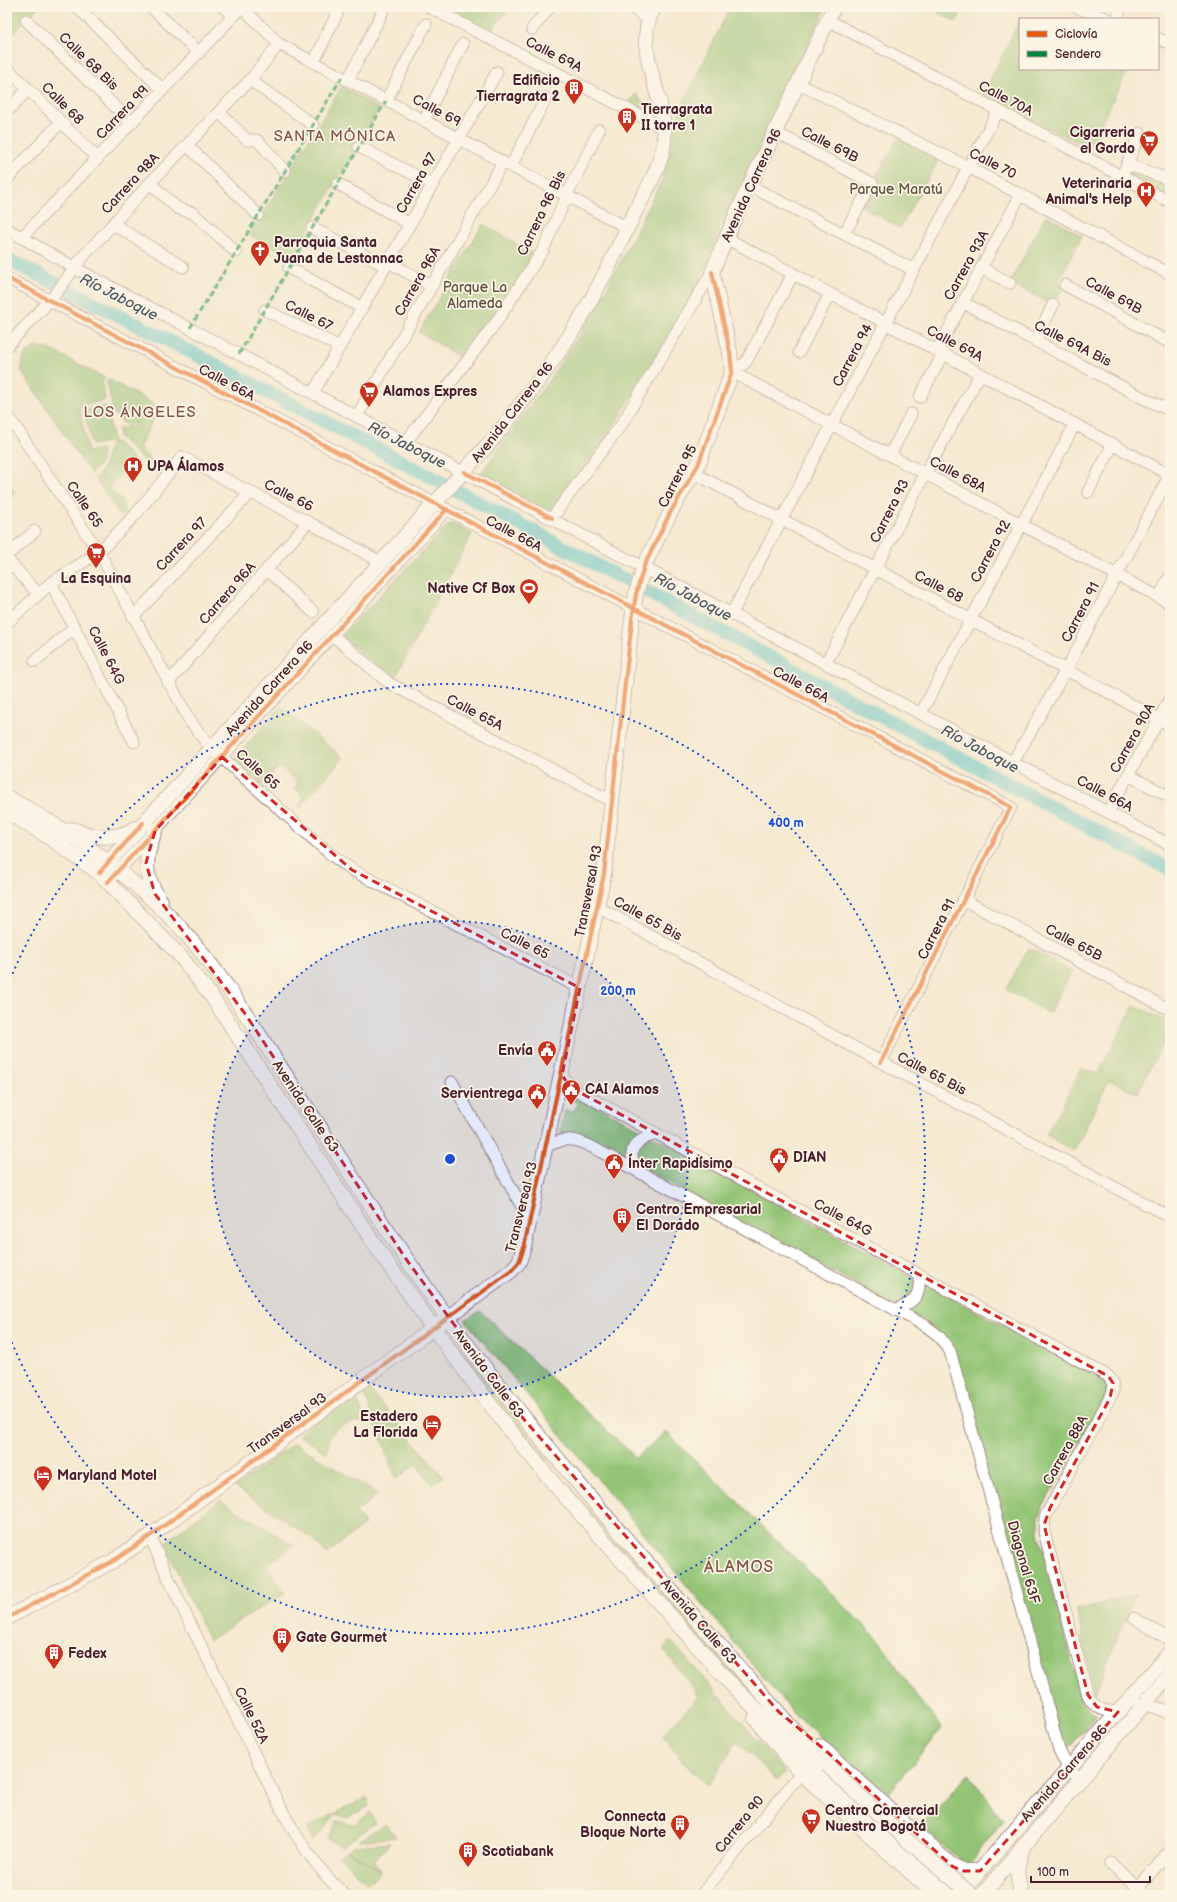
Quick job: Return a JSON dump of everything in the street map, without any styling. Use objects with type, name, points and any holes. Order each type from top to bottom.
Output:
[{"type":"main road","name":"Avenida Carrera 96","points":[[103,877],[217,753],[381,562],[441,503],[462,474],[514,414],[553,360],[586,310],[628,228],[659,162],[663,149],[663,113],[647,54],[646,34],[648,20],[654,7]]},
{"type":"main road","name":"Avenida Carrera 96","points":[[712,272],[726,238],[834,7]]},
{"type":"main road","points":[[712,272],[730,352],[732,372]]},
{"type":"main road","name":"Carrera 95","points":[[643,570],[670,514],[694,473],[732,372]]},
{"type":"main road","name":"Transversal 93","points":[[7,1618],[86,1576],[146,1539],[516,1267],[522,1255],[547,1146],[598,908],[613,802],[635,601],[643,570]]},
{"type":"main road","name":"Avenida Calle 63","points":[[7,797],[54,823],[114,866],[178,926],[212,968],[246,1015],[406,1259],[522,1417],[779,1712],[824,1769],[899,1848],[955,1895]]},
{"type":"main road","name":"Avenida Calle 63","points":[[7,812],[50,838],[103,877],[177,953],[212,997],[375,1245],[492,1408],[555,1484],[728,1681],[824,1769],[972,1895]]},
{"type":"main road","points":[[54,823],[91,836],[106,838],[149,827],[146,863],[148,879],[155,894],[178,926]]},
{"type":"main road","points":[[555,1484],[561,1482],[566,1483],[588,1507],[615,1525]]},
{"type":"main road","name":"Avenida Carrera 86","points":[[959,1895],[1170,1652]]},
{"type":"main road","name":"Avenida Carrera 86","points":[[982,1895],[1022,1850],[1170,1674]]},
{"type":"main road","points":[[728,1681],[762,1727],[801,1773],[934,1895]]},
{"type":"main road","points":[[779,1712],[825,1750],[952,1866],[962,1871],[980,1871]]},
{"type":"main road","points":[[1022,1850],[1017,1871],[1022,1895]]},
{"type":"street","points":[[77,7],[163,90]]},
{"type":"street","points":[[151,7],[199,53]]},
{"type":"street","points":[[223,7],[234,16]]},
{"type":"street","name":"Carrera 99","points":[[22,237],[242,7]]},
{"type":"street","name":"Calle 69","points":[[242,7],[279,44],[628,228]]},
{"type":"street","points":[[314,62],[340,7]]},
{"type":"street","points":[[348,80],[385,7]]},
{"type":"street","name":"Calle 69A","points":[[429,7],[664,128]]},
{"type":"street","points":[[532,29],[550,7]]},
{"type":"street","points":[[632,7],[648,20]]},
{"type":"street","points":[[1076,7],[1105,18]]},
{"type":"street","points":[[1117,18],[1122,7]]},
{"type":"street","name":"Calle 68 Bis","points":[[26,20],[132,122]]},
{"type":"street","name":"Calle 70A","points":[[828,20],[1170,202]]},
{"type":"street","points":[[386,100],[426,24]]},
{"type":"street","points":[[1159,39],[1170,43]]},
{"type":"street","name":"Carrera 98A","points":[[7,346],[50,301],[73,270],[113,224],[150,183],[250,80],[279,44]]},
{"type":"street","points":[[424,120],[463,44]]},
{"type":"street","name":"Calle 68","points":[[7,68],[98,159]]},
{"type":"street","name":"Carrera 97","points":[[313,393],[497,72]]},
{"type":"street","points":[[250,80],[313,125]]},
{"type":"street","name":"Calle 70","points":[[799,84],[1021,194],[1170,274]]},
{"type":"street","points":[[7,112],[28,89]]},
{"type":"street","name":"Carrera 96A","points":[[357,416],[432,286],[546,98]]},
{"type":"street","name":"Carrera 94","points":[[732,613],[998,111]]},
{"type":"street","points":[[219,112],[247,140],[256,140],[260,143],[285,171]]},
{"type":"street","points":[[7,179],[61,122]]},
{"type":"street","name":"Carrera 96 Bis","points":[[406,442],[498,321],[543,250],[566,195],[599,130]]},
{"type":"street","name":"Calle 69B","points":[[775,132],[872,183],[844,234]]},
{"type":"street","points":[[1122,176],[1140,133]]},
{"type":"street","points":[[187,145],[258,215]]},
{"type":"street","points":[[360,147],[433,184]]},
{"type":"street","points":[[1127,164],[1170,180]]},
{"type":"street","points":[[150,183],[177,208],[193,212],[236,252]]},
{"type":"street","points":[[338,184],[410,224]]},
{"type":"street","points":[[750,186],[914,270]]},
{"type":"street","name":"Carrera 93A","points":[[920,397],[962,302],[1021,194]]},
{"type":"street","points":[[113,224],[183,267]]},
{"type":"street","points":[[312,228],[432,286]]},
{"type":"street","name":"Calle 66A","points":[[7,229],[73,270],[357,416],[462,474],[552,518],[643,570],[732,613],[1170,845]]},
{"type":"street","name":"Calle 69A","points":[[726,238],[1170,475]]},
{"type":"street","points":[[290,268],[362,308]]},
{"type":"street","points":[[981,268],[1010,283]]},
{"type":"street","name":"Avenida Carrera 96","points":[[552,518],[621,425],[712,272]]},
{"type":"street","points":[[732,372],[746,362],[793,274]]},
{"type":"street","name":"Calle 66A","points":[[7,278],[441,503],[635,601],[1011,807]]},
{"type":"street","name":"Calle 69B","points":[[1064,285],[1170,343]]},
{"type":"street","points":[[799,352],[830,294]]},
{"type":"street","name":"Calle 69A Bis","points":[[962,302],[1170,410]]},
{"type":"street","points":[[1035,340],[1054,306]]},
{"type":"street","name":"Calle 67","points":[[265,310],[340,347]]},
{"type":"street","name":"Calle 68A","points":[[732,372],[1170,603]]},
{"type":"street","name":"Carrera 93","points":[[826,663],[925,474],[980,374]]},
{"type":"street","name":"Calle 65","points":[[7,414],[98,552],[168,683],[195,729],[217,753],[330,854],[352,870],[580,988]]},
{"type":"street","points":[[890,455],[911,414]]},
{"type":"street","name":"Carrera 92","points":[[921,713],[1075,424]]},
{"type":"street","points":[[1088,492],[1113,444]]},
{"type":"street","name":"Calle 66","points":[[98,552],[135,515],[182,457],[308,522],[381,562]]},
{"type":"street","name":"Calle 68","points":[[694,473],[1170,725]]},
{"type":"street","name":"Carrera 91","points":[[1013,762],[1066,670],[1170,475]]},
{"type":"street","name":"Carrera 97","points":[[133,617],[251,492]]},
{"type":"street","name":"Avenida Carrera 96","points":[[217,753],[332,635],[441,503]]},
{"type":"street","name":"Carrera 96A","points":[[168,683],[308,522]]},
{"type":"street","points":[[7,555],[35,531]]},
{"type":"street","points":[[7,623],[51,583],[98,552]]},
{"type":"street","points":[[7,559],[38,594]]},
{"type":"street","points":[[267,570],[313,612]]},
{"type":"street","points":[[1159,597],[1170,576]]},
{"type":"street","name":"Calle 64G","points":[[51,583],[75,626],[134,742]]},
{"type":"street","points":[[35,661],[75,626]]},
{"type":"street","name":"Calle 65A","points":[[332,635],[389,683],[613,802]]},
{"type":"street","name":"Carrera 90A","points":[[1108,812],[1170,699]]},
{"type":"street","points":[[1128,775],[1170,797]]},
{"type":"street","name":"Carrera 91","points":[[881,1062],[1011,807]]},
{"type":"street","name":"Calle 65B","points":[[964,900],[1170,1010]]},
{"type":"street","name":"Calle 65 Bis","points":[[598,908],[1170,1217]]},
{"type":"street","name":"Calle 64G","points":[[562,1075],[568,1084],[579,1092],[1108,1376],[1113,1383]]},
{"type":"street","points":[[452,1082],[530,1220]]},
{"type":"street","points":[[641,1173],[632,1160],[633,1150],[642,1139],[658,1134]]},
{"type":"street","points":[[547,1146],[562,1140],[575,1140],[641,1173],[895,1310],[911,1303],[917,1296],[920,1286],[919,1274]]},
{"type":"street","name":"Diagonal 63F","points":[[895,1310],[930,1329],[948,1347],[1027,1627],[1059,1750],[1068,1768],[1081,1779]]},
{"type":"street","name":"Carrera 88A","points":[[1044,1532],[1045,1517],[1110,1398],[1114,1388],[1113,1383]]},
{"type":"street","name":"Diagonal 63F","points":[[1044,1532],[1088,1695],[1092,1702],[1102,1710],[1144,1704],[1170,1713]]},
{"type":"street","name":"Calle 52A","points":[[146,1539],[158,1571],[283,1821],[313,1869],[338,1895]]},
{"type":"street","name":"Calle 52A","points":[[146,1539],[295,1833],[321,1871],[345,1895]]},
{"type":"street","points":[[1134,1618],[1170,1640]]},
{"type":"street","name":"Carrera 90","points":[[701,1895],[801,1773]]},
{"type":"street","points":[[1110,1863],[1135,1891],[1170,1850]]},
{"type":"highlighted area","points":[[222,757],[352,870],[580,988],[562,1075],[566,1081],[579,1092],[1108,1376],[1113,1383],[1110,1398],[1050,1508],[1044,1525],[1088,1695],[1097,1707],[1118,1712],[980,1871],[962,1871],[952,1866],[825,1750],[779,1712],[522,1417],[406,1259],[246,1015],[155,894],[146,863],[155,831]]},
{"type":"green space","points":[[7,7],[38,7],[7,40]]},
{"type":"green space","points":[[459,7],[510,7],[489,33],[454,14]]},
{"type":"green space","points":[[730,7],[826,7],[721,229],[696,290],[613,427],[583,470],[549,511],[482,478],[481,473],[549,380],[593,315],[662,180],[681,108]]},
{"type":"green space","points":[[941,7],[964,7],[956,22],[938,13]]},
{"type":"green space","points":[[1019,21],[1019,70],[1124,70],[1127,72],[1089,148],[982,96]]},
{"type":"green space","points":[[342,86],[379,109],[292,257],[250,235]]},
{"type":"green space","points":[[636,94],[645,105],[637,112],[628,102]]},
{"type":"green space","name":"Parque Maratú","points":[[901,134],[942,154],[900,228],[859,205]]},
{"type":"green space","points":[[1130,170],[1170,186],[1170,198],[1128,175]]},
{"type":"green space","points":[[1046,215],[1082,236],[1058,281],[1065,285],[1053,305],[1010,283]]},
{"type":"green space","name":"Parque La Alameda","points":[[483,224],[534,254],[495,320],[463,359],[419,332]]},
{"type":"green space","points":[[36,347],[50,349],[105,378],[102,382],[105,400],[79,406],[88,452],[102,449],[101,462],[91,474],[22,372],[24,356]]},
{"type":"green space","points":[[108,379],[159,407],[139,448],[163,471],[158,474],[119,437],[118,429],[133,427],[136,423],[136,416],[135,423],[127,426],[121,421],[122,414],[117,416],[114,414],[107,382]]},
{"type":"green space","points":[[106,406],[113,441],[92,445],[84,410]]},
{"type":"green space","points":[[116,442],[134,459],[109,487],[124,503],[122,506],[126,513],[121,516],[95,478],[102,470],[111,443]]},
{"type":"green space","points":[[7,481],[16,494],[7,502]]},
{"type":"green space","points":[[452,524],[472,534],[395,678],[384,673],[341,636],[448,525]]},
{"type":"green space","points":[[281,706],[343,758],[300,807],[299,806],[304,797],[294,788],[298,782],[279,766],[262,785],[239,765],[235,758]]},
{"type":"green space","points":[[1029,948],[1072,972],[1049,1013],[1006,990]]},
{"type":"green space","points":[[1134,1005],[1170,1023],[1170,1030],[1137,1093],[1109,1080],[1074,1151],[1046,1135],[1082,1068],[1098,1074]]},
{"type":"green space","points":[[571,1092],[1107,1382],[1110,1389],[1043,1507],[1039,1518],[1039,1533],[1082,1702],[1091,1712],[1098,1715],[1065,1751],[950,1343],[919,1318],[583,1136],[571,1133],[560,1135],[565,1109],[572,1113],[578,1104],[569,1097]]},
{"type":"green space","points":[[480,1311],[636,1458],[666,1432],[878,1639],[920,1701],[942,1728],[888,1794],[794,1714],[465,1320]]},
{"type":"green space","points":[[458,1344],[548,1459],[544,1462],[500,1409],[453,1348]]},
{"type":"green space","points":[[369,1389],[443,1477],[432,1485],[416,1464],[396,1479],[364,1393]]},
{"type":"green space","points":[[354,1392],[366,1422],[349,1423],[335,1430],[329,1440],[327,1453],[298,1435]]},
{"type":"green space","points":[[294,1443],[378,1494],[356,1512],[365,1524],[327,1554],[313,1539],[235,1487]]},
{"type":"green space","points":[[566,1486],[595,1516],[601,1518],[813,1760],[732,1676],[564,1487]]},
{"type":"green space","points":[[220,1500],[293,1545],[267,1565],[285,1593],[209,1640],[164,1543]]},
{"type":"green space","points":[[1135,1595],[1094,1695],[1077,1610]]},
{"type":"green space","points":[[670,1640],[786,1773],[777,1781],[737,1741],[709,1786],[690,1769],[662,1736],[699,1696],[663,1649]]},
{"type":"green space","points":[[969,1774],[1003,1820],[971,1862],[962,1862],[921,1826]]},
{"type":"green space","points":[[367,1797],[369,1806],[347,1818],[336,1814],[313,1841],[307,1828]]},
{"type":"green space","points":[[370,1812],[375,1823],[342,1847],[327,1839],[337,1821],[355,1825]]},
{"type":"green space","points":[[385,1824],[396,1837],[359,1841]]},
{"type":"green space","points":[[390,1843],[374,1861],[380,1870],[348,1850],[353,1846]]},
{"type":"green space","points":[[347,1850],[381,1872],[368,1883],[339,1856]]},
{"type":"waterway","name":"Río Jaboque","points":[[7,259],[193,353],[433,478],[1170,870]]},
{"type":"marked path","points":[[190,328],[342,77]]},
{"type":"marked path","points":[[239,354],[386,101]]},
{"type":"cycle path","points":[[7,1618],[113,1561],[150,1536],[511,1271],[519,1262],[524,1247],[604,874],[636,594],[644,566],[670,513],[698,465],[732,372],[730,352],[712,272]]},
{"type":"cycle path","points":[[7,278],[1011,807],[881,1062]]},
{"type":"cycle path","points":[[464,472],[552,518]]},
{"type":"cycle path","points":[[108,882],[447,509]]},
{"type":"cycle path","points":[[99,873],[143,823]]},
{"type":"place","name":"Edificio Tierragrata 2","points":[[574,105]]},
{"type":"place","name":"Tierragrata II torre 1","points":[[627,134]]},
{"type":"place","name":"Cigarreria el Gordo","points":[[1149,157]]},
{"type":"place","name":"Veterinaria Animal's Help","points":[[1146,208]]},
{"type":"place","name":"Parroquia Santa Juana de Lestonnac","points":[[260,267]]},
{"type":"place","name":"Alamos Expres","points":[[369,408]]},
{"type":"place","name":"UPA Álamos","points":[[133,483]]},
{"type":"place","name":"La Esquina","points":[[96,569]]},
{"type":"place","name":"Native Cf Box","points":[[529,605]]},
{"type":"place","name":"Envía","points":[[547,1067]]},
{"type":"place","name":"CAI Alamos","points":[[571,1106]]},
{"type":"place","name":"Servientrega","points":[[537,1110]]},
{"type":"place","name":"DIAN","points":[[779,1174]]},
{"type":"place","name":"Ínter Rapidísimo","points":[[614,1180]]},
{"type":"place","name":"Centro Empresarial El Dorado","points":[[622,1234]]},
{"type":"place","name":"Estadero La Florida","points":[[432,1441]]},
{"type":"place","name":"Maryland Motel","points":[[43,1492]]},
{"type":"place","name":"Gate Gourmet","points":[[282,1654]]},
{"type":"place","name":"Fedex","points":[[54,1670]]},
{"type":"place","name":"Centro Comercial Nuestro Bogotá","points":[[811,1835]]},
{"type":"place","name":"Connecta Bloque Norte","points":[[680,1841]]},
{"type":"place","name":"Scotiabank","points":[[468,1868]]},
{"type":"district","name":"SANTA MÓNICA","points":[[335,136]]},
{"type":"district","name":"LOS ÁNGELES","points":[[140,412]]},
{"type":"district","name":"ÁLAMOS","points":[[739,1566]]}]
